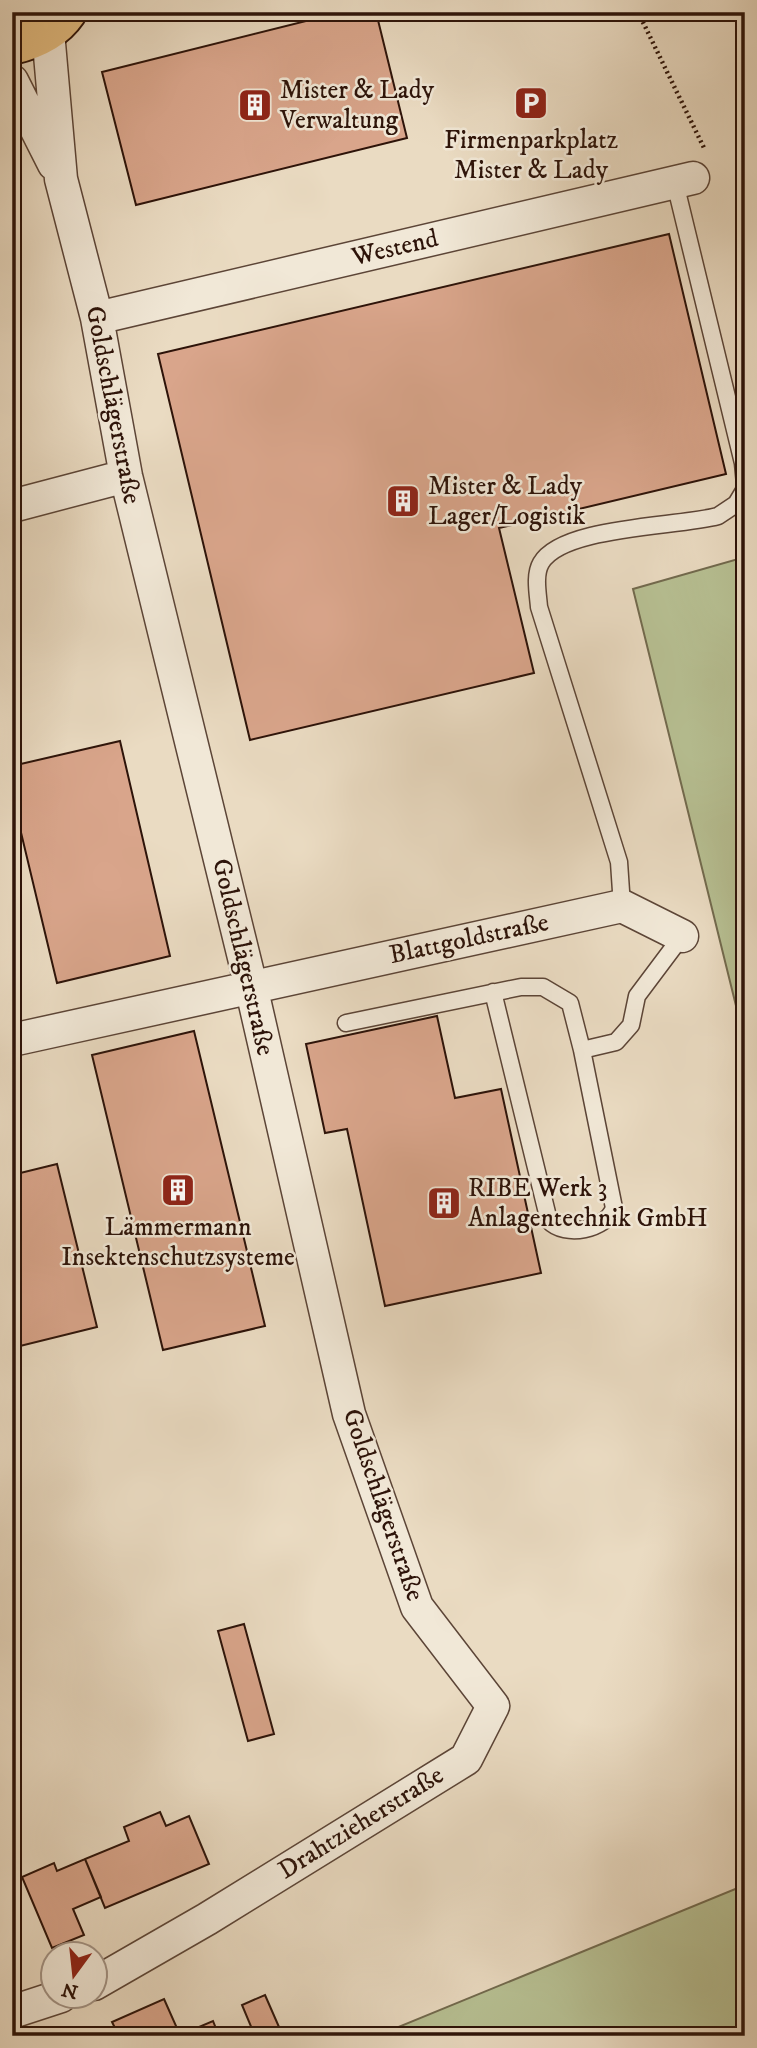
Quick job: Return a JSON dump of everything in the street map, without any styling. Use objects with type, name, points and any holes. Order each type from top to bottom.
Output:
[{"type":"main road","points":[[12,45],[31,40],[57,22]]},
{"type":"street","name":"Goldschlägerstraße","points":[[57,22],[61,179]]},
{"type":"street","name":"Goldschlägerstraße","points":[[12,81],[61,179],[97,318],[126,476],[251,986],[348,1414],[417,1608],[493,1706]]},
{"type":"street","name":"Westend","points":[[97,318],[684,180]]},
{"type":"street","points":[[12,506],[126,476]]},
{"type":"street","points":[[622,906],[682,936]]},
{"type":"street","name":"Blattgoldstraße","points":[[12,1040],[622,906]]},
{"type":"street","name":"Drahtzieherstraße","points":[[108,1976],[207,1919],[466,1759],[493,1706]]},
{"type":"street","points":[[12,2012],[38,2004]]},
{"type":"lane","points":[[684,180],[745,484]]},
{"type":"lane","points":[[622,906],[619,862],[539,607],[537,585],[541,564],[556,549],[583,539],[718,516],[736,504],[745,489]]},
{"type":"lane","points":[[582,1050],[616,1042],[631,1025],[638,996],[682,936]]},
{"type":"lane","points":[[346,1023],[494,992],[543,987],[561,995],[570,1003],[582,1050],[614,1208],[610,1219],[602,1224],[573,1230],[555,1227],[549,1221],[494,992]]},
{"type":"path","points":[[638,12],[717,174],[684,180]]},
{"type":"green space","points":[[745,557],[745,1025],[741,1026],[633,589]]},
{"type":"green space","points":[[745,1885],[745,2036],[387,2036],[386,2032]]},
{"type":"building","name":"Mister & Lady Verwaltung","points":[[342,12],[376,12],[407,138],[136,205],[102,72]]},
{"type":"building","name":"Mister & Lady Lager/Logistik","points":[[669,234],[726,474],[499,528],[534,673],[250,740],[158,354]]},
{"type":"building","points":[[120,741],[170,956],[57,983],[12,795],[12,766]]},
{"type":"building","name":"RIBE Werk 3 Anlagentechnik GmbH","points":[[437,1016],[455,1098],[501,1089],[541,1273],[385,1306],[347,1129],[325,1133],[306,1044]]},
{"type":"building","name":"Lämmermann Insektenschutzsysteme","points":[[194,1031],[265,1326],[163,1350],[92,1055]]},
{"type":"building","points":[[57,1164],[97,1327],[12,1348],[12,1175]]},
{"type":"building","points":[[244,1624],[274,1734],[248,1741],[218,1631]]},
{"type":"building","points":[[160,1812],[166,1826],[189,1816],[209,1864],[105,1908],[85,1859],[129,1841],[124,1827]]},
{"type":"building","points":[[85,1859],[101,1897],[73,1909],[84,1935],[72,1940],[49,1940],[22,1877],[54,1863],[57,1871]]},
{"type":"building","points":[[265,1995],[279,2027],[255,2036],[242,2005]]},
{"type":"building","points":[[164,1999],[180,2035],[213,2021],[219,2036],[119,2036],[112,2022]]},
{"type":"place","name":"Firmenparkplatz Mister & Lady","points":[[531,103]]},
{"type":"place","name":"Mister & Lady Verwaltung","points":[[255,105]]},
{"type":"place","name":"Mister & Lady Lager/Logistik","points":[[403,501]]},
{"type":"place","name":"Lämmermann Insektenschutzsysteme","points":[[178,1190]]},
{"type":"place","name":"RIBE Werk 3 Anlagentechnik GmbH","points":[[444,1203]]}]
